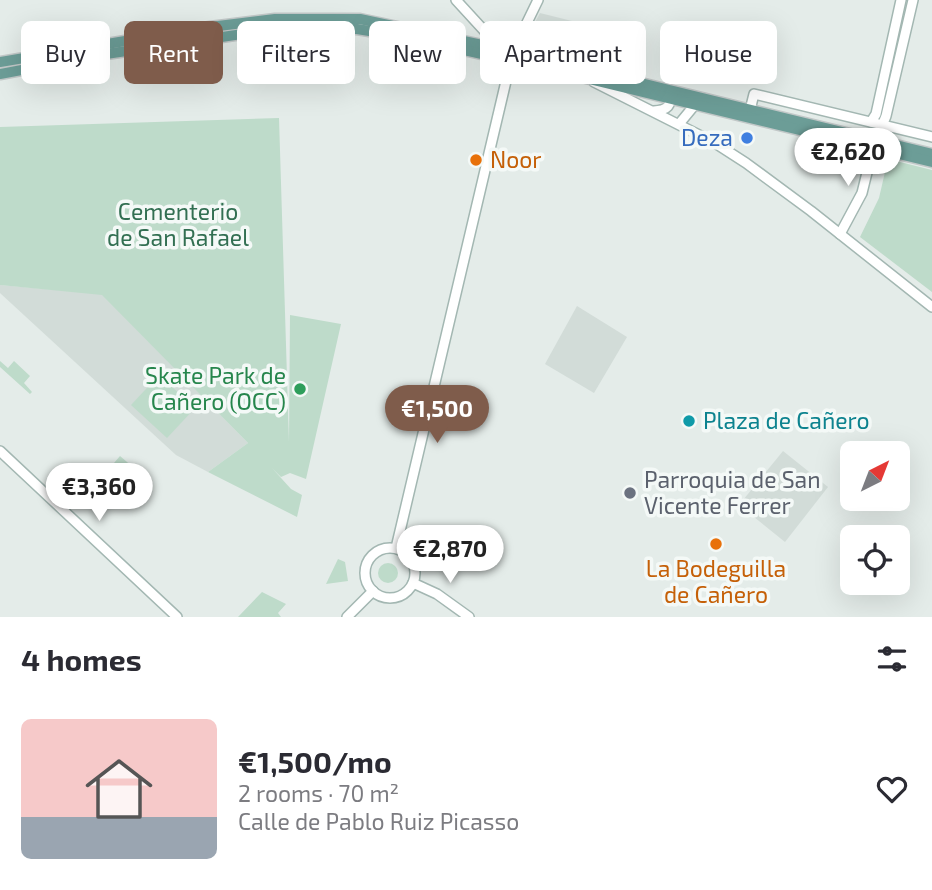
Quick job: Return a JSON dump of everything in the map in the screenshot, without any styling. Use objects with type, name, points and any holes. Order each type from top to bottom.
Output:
[{"type":"main road","points":[[0,62],[202,28],[275,19],[360,19],[480,45]]},
{"type":"main road","points":[[0,74],[106,54],[276,29],[357,29],[480,52]]},
{"type":"main road","points":[[618,84],[671,94]]},
{"type":"main road","points":[[627,84],[874,144],[932,162]]},
{"type":"main road","points":[[698,101],[750,110],[814,129]]},
{"type":"main road","points":[[874,144],[901,146],[932,154]]},
{"type":"street","points":[[456,0],[480,26]]},
{"type":"street","points":[[528,21],[538,0]]},
{"type":"street","points":[[871,122],[876,111],[901,0]]},
{"type":"street","points":[[840,234],[857,207],[862,193],[874,144],[883,125],[913,0]]},
{"type":"street","points":[[396,548],[511,84]]},
{"type":"street","points":[[598,84],[652,112],[680,122],[746,163],[932,307]]},
{"type":"street","points":[[652,112],[664,110],[669,106],[671,94]]},
{"type":"street","points":[[671,94],[680,122]]},
{"type":"street","points":[[750,110],[754,94],[932,137]]},
{"type":"street","points":[[680,122],[698,101]]},
{"type":"street","points":[[814,129],[820,111]]},
{"type":"street","points":[[883,125],[901,146]]},
{"type":"street","points":[[0,451],[177,617]]},
{"type":"street","points":[[396,548],[410,558],[414,566],[413,583],[402,595],[395,598],[379,596],[365,577],[367,561],[380,550],[396,548]]},
{"type":"street","points":[[413,583],[436,594],[469,617]]},
{"type":"street","points":[[347,617],[373,591]]},
{"type":"shaded area","points":[[540,13],[572,21],[536,21]]},
{"type":"shaded area","points":[[0,285],[102,294],[248,443],[208,472],[176,455],[0,293]]},
{"type":"shaded area","points":[[577,306],[627,337],[594,393],[545,364]]},
{"type":"shaded area","points":[[783,451],[828,487],[785,542],[739,505]]},
{"type":"green space","name":"Cementerio de San Rafael","points":[[279,118],[289,442],[290,315],[341,324],[306,479],[290,473],[281,477],[272,468],[291,489],[302,495],[297,517],[208,472],[248,443],[102,295],[0,285],[0,127]]},
{"type":"green space","points":[[888,159],[932,170],[932,292],[860,237],[879,198]]},
{"type":"green space","points":[[0,361],[8,368],[14,361],[30,376],[24,383],[32,392],[30,394],[0,367]]},
{"type":"green space","points":[[159,375],[195,408],[167,438],[131,405]]},
{"type":"green space","points":[[120,456],[134,468],[121,482],[108,470]]},
{"type":"green space","points":[[338,559],[345,562],[348,581],[326,584]]},
{"type":"green space","points":[[388,563],[395,566],[398,573],[395,580],[388,583],[381,580],[378,573],[381,566]]},
{"type":"green space","points":[[262,592],[286,604],[278,613],[281,617],[238,617]]},
{"type":"place","name":"Deza","points":[[747,138]]},
{"type":"place","name":"Noor","points":[[476,160]]},
{"type":"place","name":"Skate Park de Cañero (OCC)","points":[[300,389]]},
{"type":"place","name":"Plaza de Cañero","points":[[689,421]]},
{"type":"place","name":"Parroquia de San Vicente Ferrer","points":[[630,493]]},
{"type":"place","name":"La Bodeguilla de Cañero","points":[[716,544]]}]
